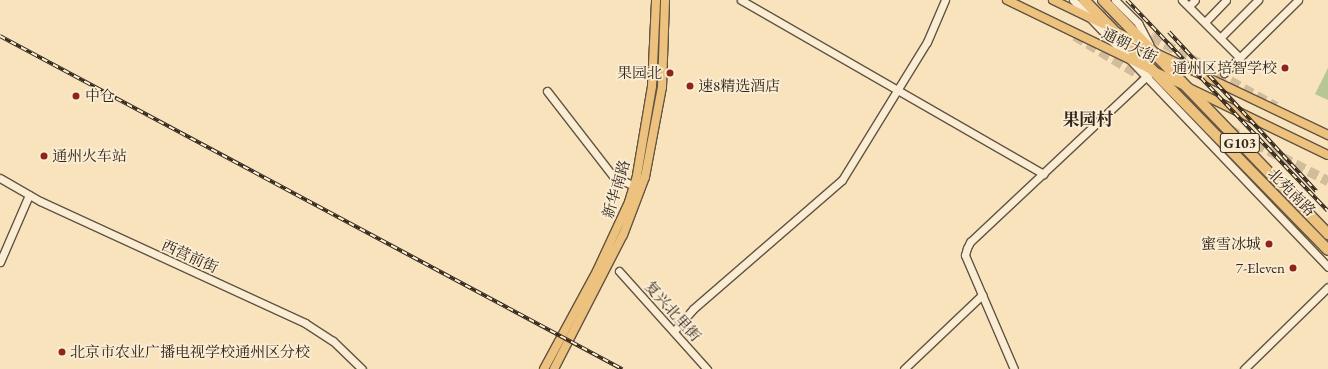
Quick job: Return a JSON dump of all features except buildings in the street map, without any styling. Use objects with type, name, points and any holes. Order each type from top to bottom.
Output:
[{"type":"highway","name":"北苑南路","points":[[1084,0],[1149,74],[1328,250]]},
{"type":"highway","name":"北苑南路","points":[[1103,0],[1153,51],[1184,86],[1328,234]]},
{"type":"main road","name":"新华南路","points":[[544,369],[604,258],[634,186],[652,86],[656,0]]},
{"type":"main road","name":"新华南路","points":[[554,369],[623,235],[645,177],[662,87],[665,0]]},
{"type":"main road","name":"通朝大街","points":[[1008,0],[1130,60],[1149,74],[1184,86],[1328,155]]},
{"type":"main road","name":"通朝大街","points":[[1053,0],[1153,51],[1328,135]]},
{"type":"street","points":[[741,0],[1043,174]]},
{"type":"street","points":[[674,331],[693,309],[842,180],[927,42],[945,0]]},
{"type":"street","points":[[1073,0],[1130,60]]},
{"type":"street","points":[[1116,0],[1138,23],[1153,51]]},
{"type":"street","points":[[1182,0],[1240,58]]},
{"type":"street","points":[[1189,6],[1195,0]]},
{"type":"street","points":[[1204,22],[1226,0]]},
{"type":"street","points":[[1220,38],[1258,0]]},
{"type":"street","points":[[1224,74],[1298,0]]},
{"type":"street","points":[[1014,369],[965,255],[967,248],[1149,74],[1328,267]]},
{"type":"street","points":[[547,91],[613,176],[634,186]]},
{"type":"street","name":"西营前街","points":[[0,178],[29,195],[305,323],[333,341],[362,369]]},
{"type":"street","points":[[0,262],[29,195]]},
{"type":"street","name":"复兴北里街","points":[[620,270],[707,369]]},
{"type":"street","points":[[1244,369],[1328,287]]},
{"type":"street","points":[[904,369],[982,295]]},
{"type":"green space","points":[[1328,68],[1328,100],[1315,94]]},
{"type":"tunnel","points":[[1096,12],[1152,37],[1276,107]]},
{"type":"tunnel","points":[[1075,36],[1242,137],[1328,181]]},
{"type":"railway","points":[[1127,0],[1328,211]]},
{"type":"railway","points":[[1169,32],[1316,191]]},
{"type":"railway","points":[[0,36],[622,369]]},
{"type":"place","name":"通州区培智学校","points":[[1285,68]]},
{"type":"place","name":"果园北","points":[[670,73]]},
{"type":"place","name":"速8精选酒店","points":[[690,86]]},
{"type":"place","name":"中仓","points":[[76,96]]},
{"type":"place","name":"通州火车站","points":[[44,156]]},
{"type":"place","name":"蜜雪冰城","points":[[1269,244]]},
{"type":"place","name":"7-Eleven","points":[[1293,268]]},
{"type":"place","name":"北京市农业广播电视学校通州区分校","points":[[62,352]]},
{"type":"district","name":"果园村","points":[[1088,120]]}]
